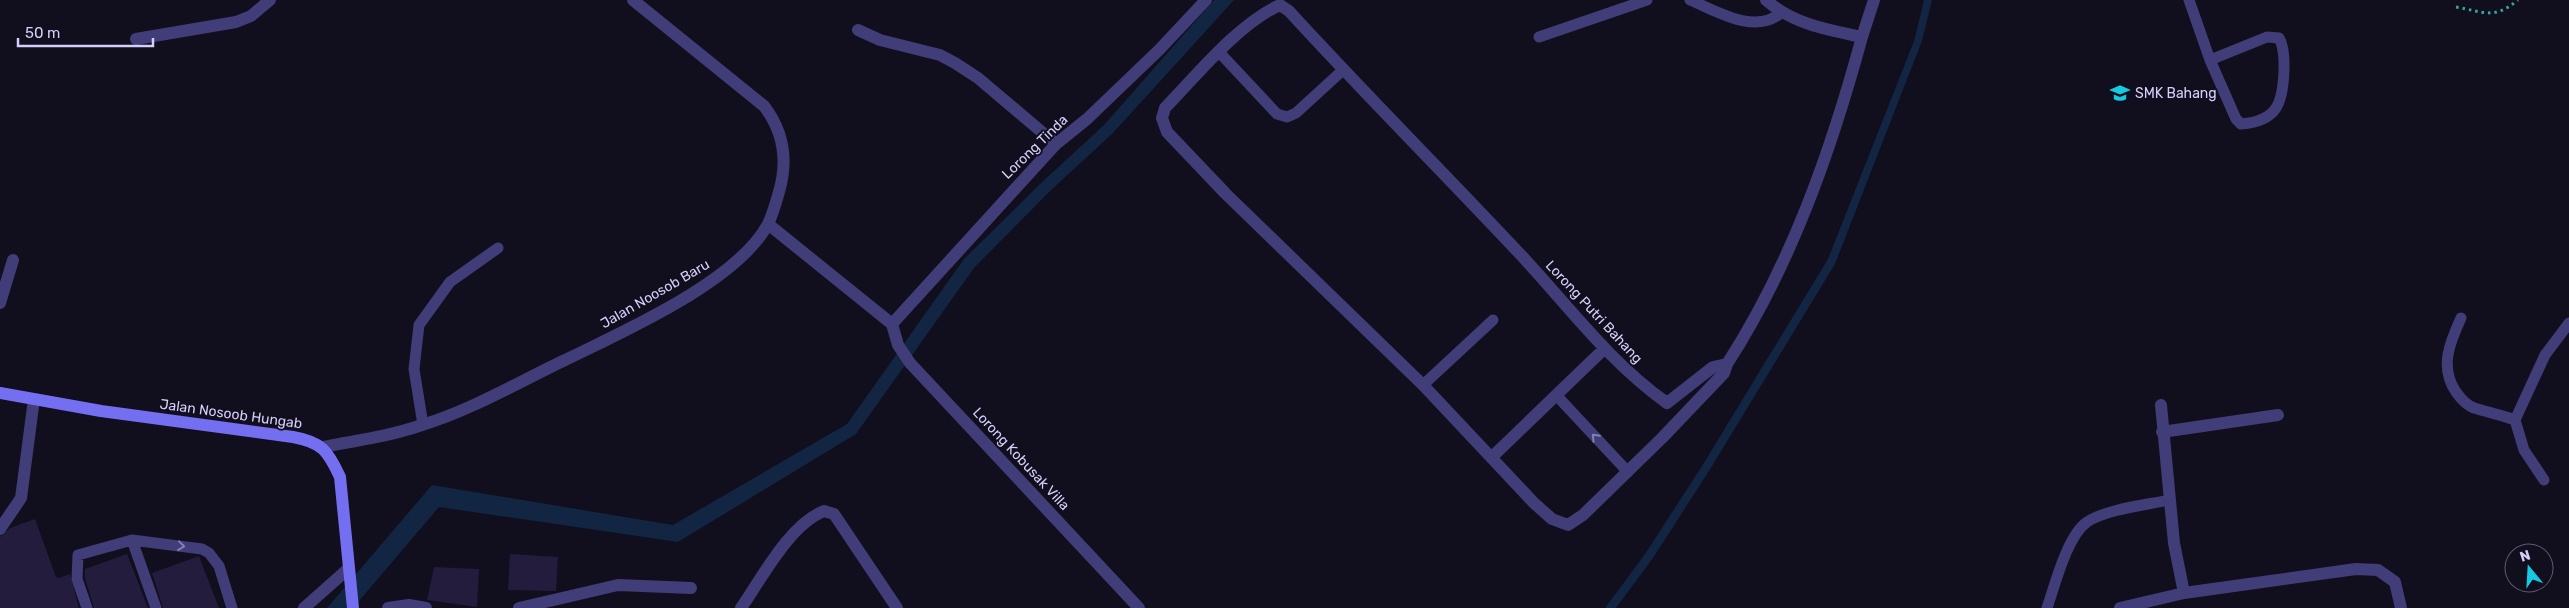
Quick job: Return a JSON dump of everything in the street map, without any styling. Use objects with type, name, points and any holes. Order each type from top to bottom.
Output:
[{"type":"main road","name":"Jalan Nosoob Hungab","points":[[0,393],[146,417],[293,437],[307,440],[322,447]]},
{"type":"main road","points":[[322,447],[333,461],[340,477],[348,574],[353,608]]},
{"type":"street","points":[[136,39],[236,22],[251,16],[270,0]]},
{"type":"street","name":"Jalan Noosob Baru","points":[[322,447],[392,434],[423,425],[509,387],[626,330],[712,281],[750,248],[768,224],[784,170],[782,140],[773,118],[764,106],[633,0]]},
{"type":"street","name":"Lorong Tinda","points":[[892,324],[1056,144],[1086,119],[1159,50],[1206,0]]},
{"type":"street","points":[[1766,0],[1781,13],[1815,26],[1862,37]]},
{"type":"street","name":"Lorong Putri Bahang","points":[[1683,417],[1640,383],[1604,349],[1556,292],[1289,11],[1280,5],[1266,11],[1219,52],[1165,108],[1162,118],[1167,132],[1232,200],[1423,385],[1552,519],[1568,525],[1583,515],[1628,472],[1683,417],[1724,373],[1727,364],[1755,320],[1777,276],[1832,141],[1874,0]]},
{"type":"street","points":[[858,30],[880,40],[940,55],[955,63],[978,78],[1056,144]]},
{"type":"street","points":[[768,224],[892,324]]},
{"type":"street","points":[[0,303],[13,260]]},
{"type":"street","name":"Lorong Kobusak Villa","points":[[892,324],[898,345],[910,363],[1139,608]]},
{"type":"street","points":[[1492,457],[1604,349]]},
{"type":"street","points":[[1667,403],[1713,367],[1727,364]]},
{"type":"street","points":[[0,529],[21,498],[34,399]]},
{"type":"street","points":[[2161,405],[2169,500],[2184,593]]},
{"type":"street","points":[[2162,432],[2278,415]]},
{"type":"street","points":[[741,608],[787,542],[813,515],[824,511],[834,514],[897,608]]},
{"type":"street","points":[[2120,608],[2184,593],[2356,569],[2378,570],[2395,582],[2401,608]]},
{"type":"street","points":[[304,608],[348,574]]},
{"type":"street","points":[[519,608],[618,585],[691,588]]},
{"type":"street","points":[[388,608],[409,605],[426,608]]},
{"type":"lane","points":[[1539,37],[1647,0]]},
{"type":"lane","points":[[1690,0],[1748,22],[1766,22],[1781,13]]},
{"type":"lane","points":[[2189,0],[2210,60],[2236,119],[2241,124],[2251,124],[2277,108],[2283,83],[2284,60],[2282,43],[2279,38],[2267,37],[2210,60]]},
{"type":"lane","points":[[1219,52],[1278,114],[1287,116],[1296,113],[1343,70]]},
{"type":"lane","points":[[423,425],[414,369],[418,324],[450,282],[498,248]]},
{"type":"lane","points":[[2461,318],[2447,356],[2448,373],[2454,389],[2462,400],[2472,407],[2515,420]]},
{"type":"lane","points":[[1423,385],[1493,320]]},
{"type":"lane","points":[[2544,480],[2524,450],[2515,420],[2545,355],[2569,323]]},
{"type":"lane","points":[[1557,396],[1628,472]]},
{"type":"lane","points":[[2046,608],[2072,540],[2087,522],[2108,514],[2169,500]]},
{"type":"lane","points":[[87,608],[77,578],[78,555],[132,540],[190,546],[209,553],[219,566],[232,608]]},
{"type":"lane","points":[[132,540],[156,608]]},
{"type":"path","points":[[2456,7],[2494,14],[2506,9],[2518,0]]},
{"type":"water","points":[[1214,0],[1234,0],[1113,133],[1049,192],[974,268],[856,434],[678,542],[439,507],[353,608],[327,608],[432,485],[673,525],[847,424],[964,259],[1040,184],[1104,125]]},
{"type":"water","points":[[1924,0],[1932,0],[1922,41],[1835,264],[1709,471],[1653,558],[1616,608],[1605,608],[1645,554],[1702,466],[1828,259],[1914,41]]},
{"type":"building","points":[[35,519],[56,577],[59,578],[70,574],[79,608],[0,608],[0,537],[10,528]]},
{"type":"building","points":[[127,554],[148,608],[94,608],[85,578],[85,569]]},
{"type":"building","points":[[510,554],[558,557],[556,591],[508,590]]},
{"type":"building","points":[[199,556],[219,608],[163,608],[152,573]]},
{"type":"building","points":[[434,567],[479,569],[477,607],[427,600]]},
{"type":"place","name":"SMK Bahang","points":[[2120,93]]}]
